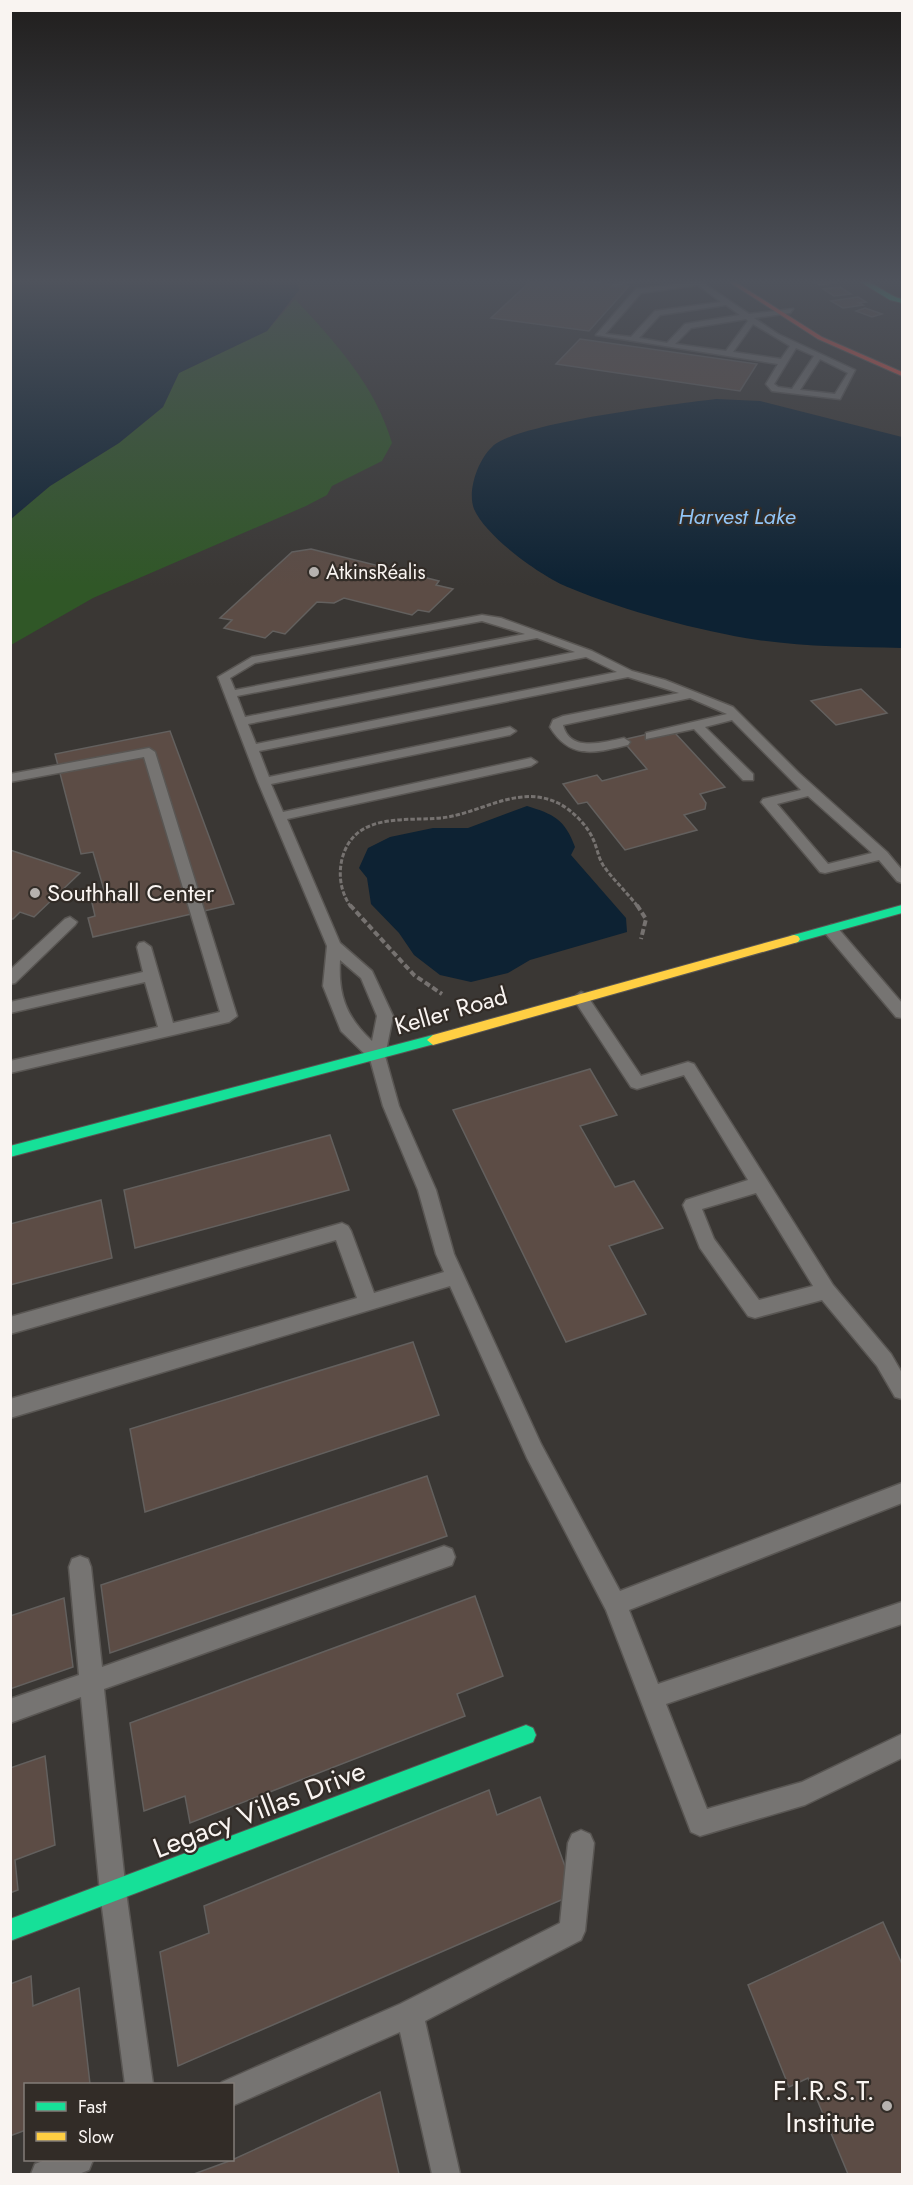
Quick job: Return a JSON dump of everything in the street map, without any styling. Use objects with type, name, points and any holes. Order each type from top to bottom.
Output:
[{"type":"street","name":"Keller Road","points":[[10,1152],[376,1056],[903,909]]},
{"type":"street","name":"Legacy Villas Drive","points":[[10,1930],[526,1735]]},
{"type":"lane","points":[[771,382],[770,384],[775,389],[837,397],[846,382]]},
{"type":"lane","points":[[795,391],[801,382]]},
{"type":"lane","points":[[376,1056],[386,1016],[367,975],[334,946],[264,782],[224,676],[252,660],[482,618],[537,634],[588,653],[645,683],[720,705],[735,716],[811,791],[882,855],[903,878]]},
{"type":"lane","points":[[230,694],[537,634]]},
{"type":"lane","points":[[241,722],[588,653]]},
{"type":"lane","points":[[251,749],[633,675]]},
{"type":"lane","points":[[624,742],[579,749],[567,743],[556,727],[557,723],[683,693]]},
{"type":"lane","points":[[650,735],[735,716]]},
{"type":"lane","points":[[697,724],[748,777]]},
{"type":"lane","points":[[264,782],[510,731]]},
{"type":"lane","points":[[10,778],[149,752],[229,1016],[10,1067]]},
{"type":"lane","points":[[279,817],[531,762]]},
{"type":"lane","points":[[811,791],[768,802],[825,869],[882,855]]},
{"type":"lane","points":[[10,979],[70,922]]},
{"type":"lane","points":[[831,930],[903,1013]]},
{"type":"lane","points":[[334,946],[331,986],[347,1027],[376,1056],[391,1106],[427,1191],[445,1254],[534,1451],[615,1604],[700,1823],[805,1793],[903,1746]]},
{"type":"lane","points":[[144,947],[167,1030]]},
{"type":"lane","points":[[10,1008],[151,975]]},
{"type":"lane","points":[[581,998],[637,1083],[688,1068],[826,1291],[884,1360],[903,1390]]},
{"type":"lane","points":[[760,1184],[692,1206],[706,1243],[755,1310],[826,1291]]},
{"type":"lane","points":[[10,1326],[342,1231],[368,1303]]},
{"type":"lane","points":[[10,1409],[455,1277]]},
{"type":"lane","points":[[615,1604],[903,1493]]},
{"type":"lane","points":[[10,1712],[444,1557]]},
{"type":"lane","points":[[80,1567],[113,1892],[140,2083]]},
{"type":"lane","points":[[650,1698],[903,1613]]},
{"type":"lane","points":[[234,2091],[410,2014],[572,1931],[581,1843]]},
{"type":"lane","points":[[410,2014],[446,2175]]},
{"type":"lane","points":[[45,2175],[77,2161]]},
{"type":"path","points":[[442,993],[429,988],[414,977],[402,959],[367,924],[344,895],[340,874],[344,850],[351,837],[367,826],[408,819],[445,818],[476,812],[512,796],[535,793],[560,804],[579,819],[592,836],[605,869],[637,904],[646,919],[641,939]]},
{"type":"green space","points":[[175,382],[363,382],[385,422],[392,443],[382,461],[332,486],[327,495],[93,598],[11,645],[11,519],[50,486],[119,443],[163,407]]},
{"type":"water","points":[[11,382],[175,382],[163,407],[119,443],[50,486],[11,519]]},
{"type":"water","name":"Harvest Lake","points":[[716,399],[760,401],[902,437],[902,648],[812,645],[758,640],[687,626],[614,605],[558,583],[530,566],[490,532],[474,509],[472,494],[478,468],[492,447],[507,438],[531,430],[598,416]]},
{"type":"water","points":[[527,806],[551,815],[567,830],[575,847],[571,855],[626,918],[627,932],[530,960],[508,973],[471,982],[440,975],[414,955],[399,933],[371,904],[367,878],[359,868],[368,848],[390,837],[433,828],[468,828]]},
{"type":"building","points":[[678,382],[746,382],[740,391]]},
{"type":"building","points":[[311,549],[439,581],[436,585],[453,589],[429,612],[418,610],[412,615],[344,598],[334,603],[317,602],[285,634],[273,631],[265,638],[224,628],[232,620],[220,618],[292,552]]},
{"type":"building","points":[[861,689],[887,713],[836,725],[811,701]]},
{"type":"building","points":[[170,731],[234,904],[93,937],[88,918],[95,916],[90,894],[104,890],[93,852],[81,854],[55,754]]},
{"type":"building","points":[[675,733],[725,787],[700,794],[706,803],[705,809],[684,815],[697,830],[625,850],[587,802],[578,804],[563,784],[597,775],[602,781],[647,769],[622,740],[648,734],[653,738]]},
{"type":"building","name":"Southhall Center","points":[[10,850],[80,873],[34,917],[20,912],[10,919]]},
{"type":"building","points":[[590,1069],[617,1115],[580,1126],[615,1187],[634,1181],[663,1228],[609,1246],[646,1314],[566,1342],[453,1110]]},
{"type":"building","points":[[330,1135],[349,1190],[135,1248],[124,1190]]},
{"type":"building","points":[[101,1200],[112,1258],[10,1285],[10,1224]]},
{"type":"building","points":[[413,1342],[439,1415],[145,1512],[130,1429]]},
{"type":"building","points":[[427,1476],[447,1536],[110,1653],[101,1585]]},
{"type":"building","points":[[475,1596],[503,1676],[457,1694],[465,1716],[190,1823],[185,1796],[144,1811],[130,1723]]},
{"type":"building","points":[[64,1598],[73,1667],[10,1689],[10,1616]]},
{"type":"building","points":[[45,1756],[55,1845],[15,1860],[18,1890],[10,1893],[10,1768]]},
{"type":"building","points":[[489,1790],[497,1815],[540,1797],[575,1894],[178,2066],[160,1952],[209,1933],[204,1906]]},
{"type":"building","points":[[883,1922],[902,1964],[902,2174],[848,2174],[808,2078],[789,2087],[748,1985]]},
{"type":"building","points":[[31,1976],[33,2006],[79,1988],[90,2083],[24,2083],[24,2131],[10,2136],[10,1984]]},
{"type":"building","points":[[380,2092],[399,2174],[194,2174],[234,2159]]},
{"type":"traffic: fast","points":[[794,939],[902,909]]},
{"type":"traffic: fast","points":[[10,1152],[433,1040]]},
{"type":"traffic: fast","points":[[10,1930],[526,1735]]},
{"type":"traffic: slow","points":[[433,1040],[794,939]]},
{"type":"place","name":"AtkinsRéalis","points":[[314,572]]},
{"type":"place","name":"Southhall Center","points":[[35,893]]},
{"type":"place","name":"F.I.R.S.T. Institute","points":[[887,2106]]}]
